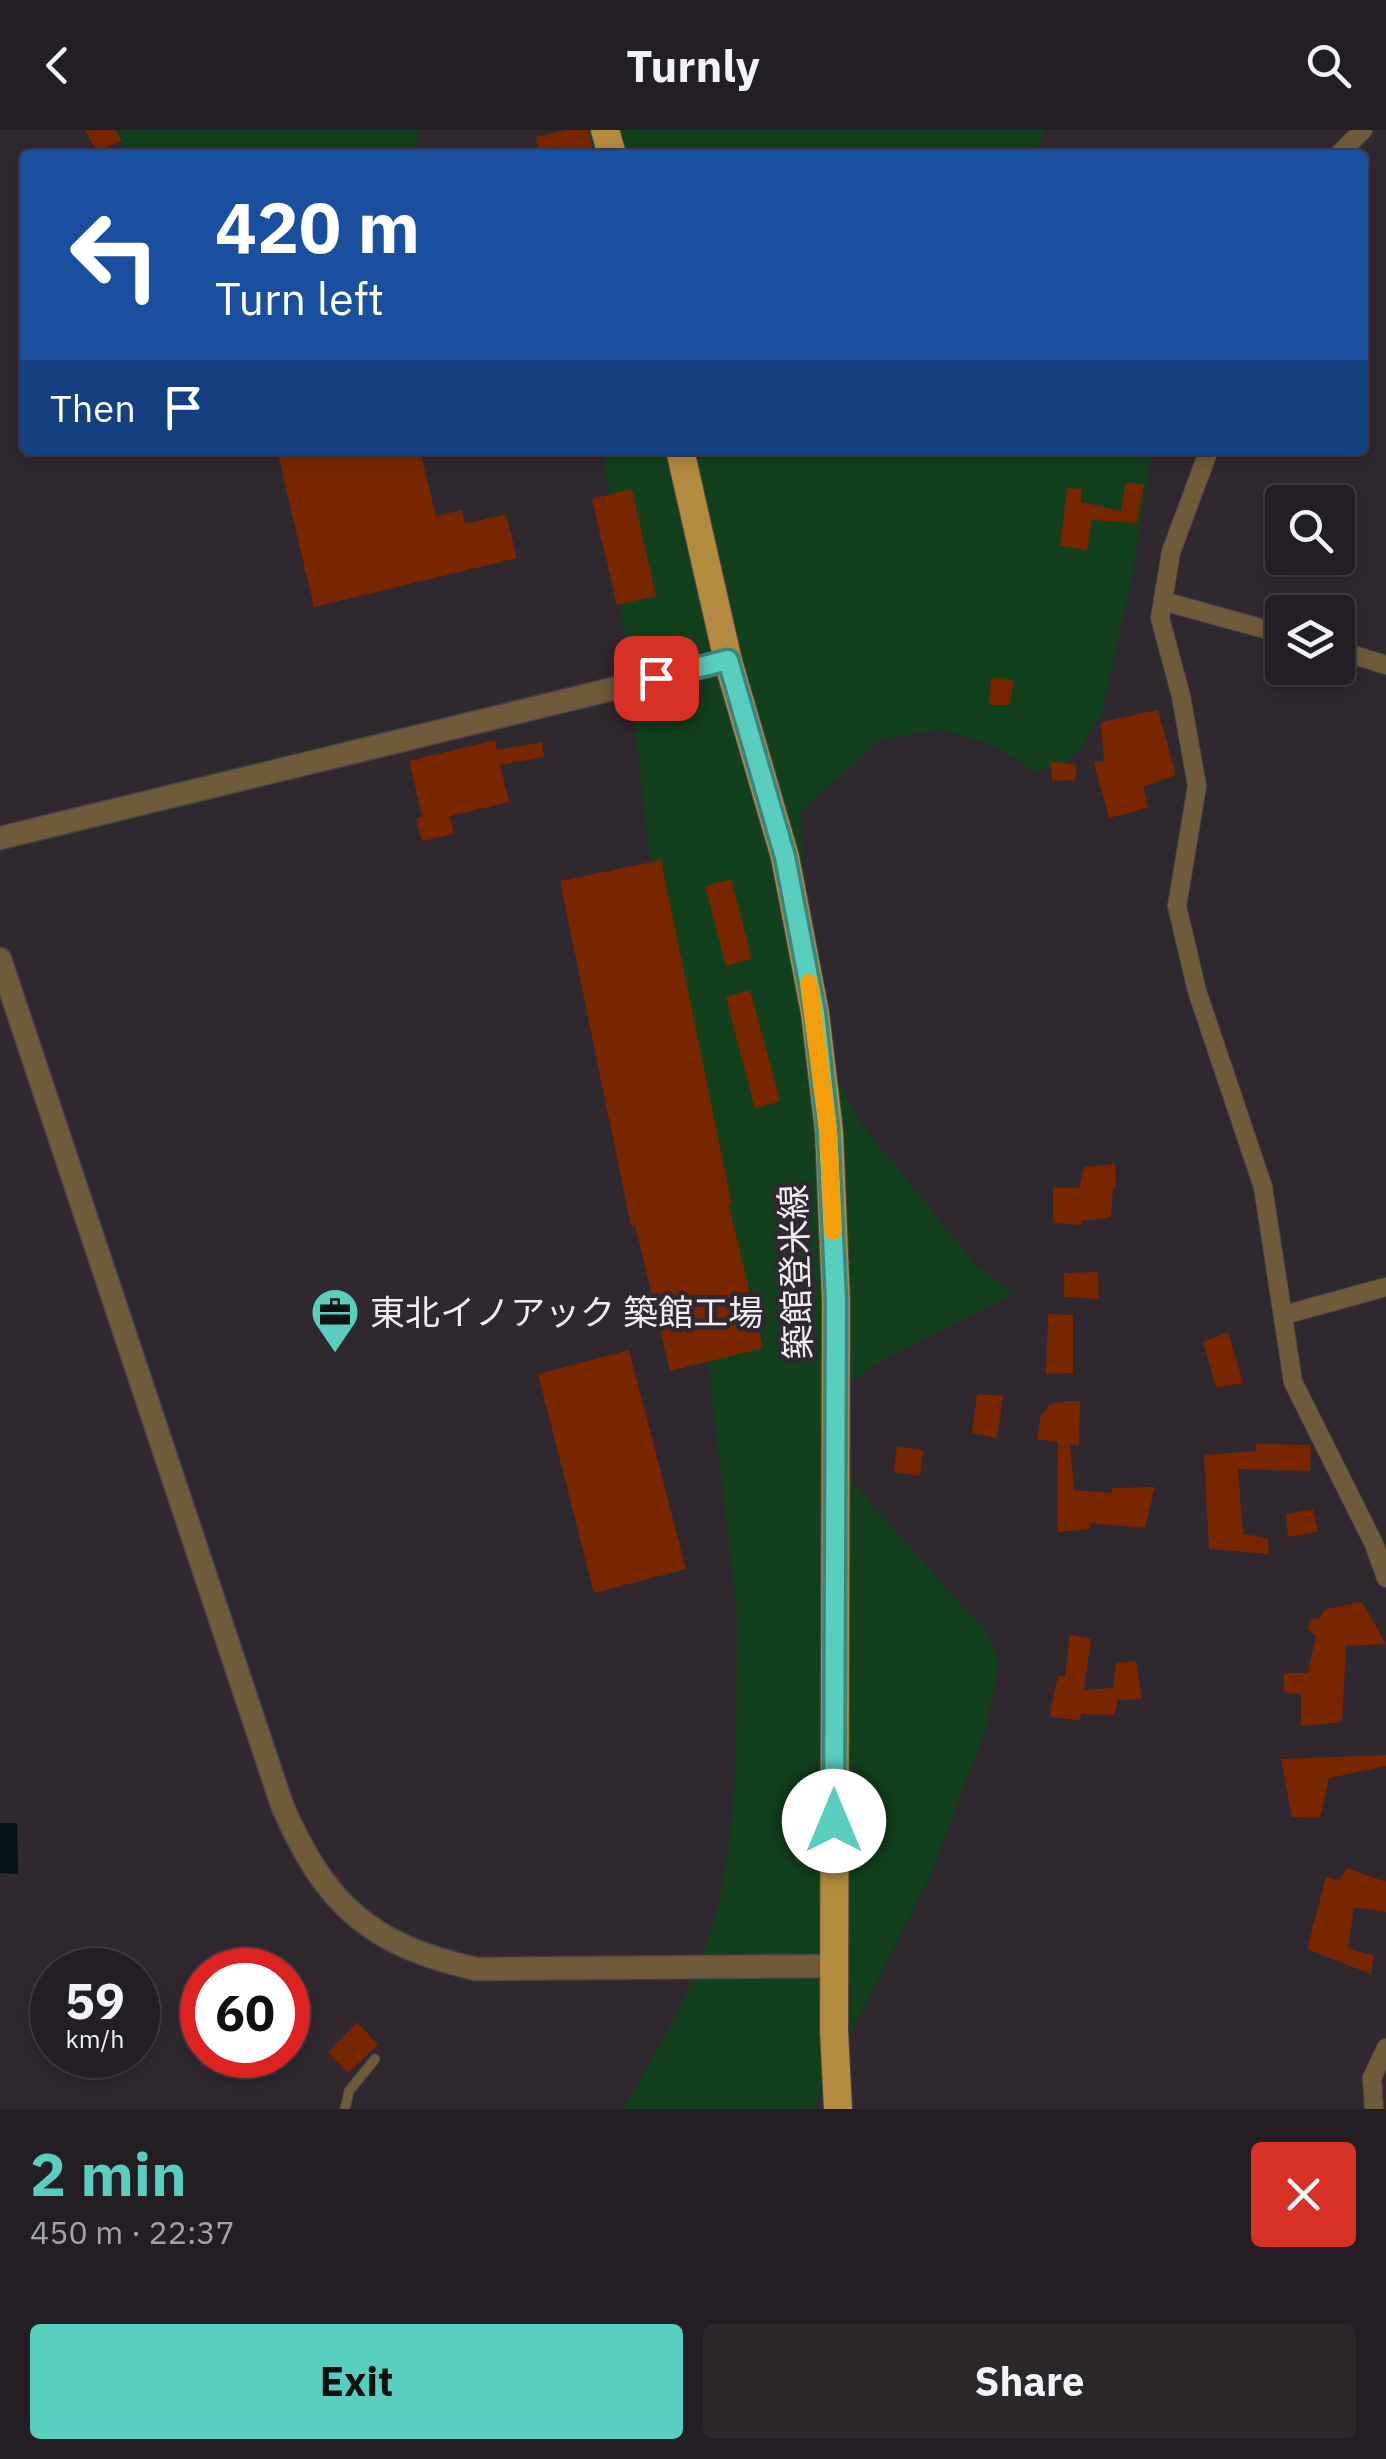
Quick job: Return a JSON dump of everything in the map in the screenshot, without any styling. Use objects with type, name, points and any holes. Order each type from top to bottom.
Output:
[{"type":"main road","name":"築館登米線","points":[[681,455],[728,660],[785,857],[815,1013],[828,1130],[836,1301],[834,1966],[838,2109]]},
{"type":"street","points":[[1343,150],[1363,130]]},
{"type":"street","points":[[1207,455],[1170,552],[1160,618],[1181,696],[1197,786],[1177,906],[1197,991],[1263,1187],[1293,1382],[1374,1544],[1386,1578]]},
{"type":"street","points":[[1162,601],[1265,629]]},
{"type":"street","points":[[1355,655],[1386,665]]},
{"type":"street","points":[[0,838],[728,660]]},
{"type":"street","points":[[0,959],[282,1806],[303,1854],[338,1902],[380,1936],[430,1958],[476,1969],[834,1966]]},
{"type":"street","points":[[1284,1316],[1386,1287]]},
{"type":"street","points":[[1374,2109],[1372,2078],[1386,2048]]},
{"type":"lane","points":[[345,2109],[350,2091],[375,2060]]},
{"type":"green space","points":[[113,130],[420,130],[412,150],[126,150]]},
{"type":"green space","points":[[563,130],[1045,130],[1035,150],[566,150]]},
{"type":"green space","points":[[604,455],[1151,455],[1133,572],[1101,715],[1079,750],[1063,765],[1035,771],[995,746],[942,729],[878,741],[800,813],[814,1031],[859,1121],[976,1265],[1014,1294],[881,1361],[852,1381],[836,1401],[834,1441],[853,1483],[990,1637],[999,1663],[985,1730],[931,1874],[813,2109],[623,2109],[685,1996],[705,1949],[722,1886],[733,1809],[737,1613]]},
{"type":"shaded area","points":[[0,1823],[17,1823],[18,1874],[0,1873]]},
{"type":"building","points":[[85,130],[115,130],[122,140],[101,150],[96,150]]},
{"type":"building","points":[[588,130],[593,150],[538,150],[536,137]]},
{"type":"building","points":[[278,455],[421,455],[436,516],[462,510],[465,524],[506,514],[517,558],[314,607]]},
{"type":"building","points":[[1126,482],[1144,485],[1137,523],[1092,520],[1087,550],[1060,546],[1067,488],[1082,489],[1081,502],[1121,511]]},
{"type":"building","points":[[632,489],[656,596],[617,605],[592,499]]},
{"type":"building","points":[[991,677],[1014,681],[1009,705],[989,705]]},
{"type":"building","points":[[1158,710],[1176,775],[1143,787],[1148,808],[1109,818],[1094,763],[1104,761],[1101,722]]},
{"type":"building","points":[[495,740],[497,750],[542,742],[544,757],[500,765],[509,802],[450,816],[454,834],[422,841],[416,818],[422,816],[409,761]]},
{"type":"building","points":[[1051,761],[1077,765],[1075,780],[1052,781]]},
{"type":"building","points":[[661,860],[732,1205],[729,1206],[763,1348],[670,1371],[635,1225],[631,1226],[560,881]]},
{"type":"building","points":[[731,879],[752,959],[726,966],[705,886]]},
{"type":"building","points":[[750,990],[780,1101],[755,1109],[726,997]]},
{"type":"building","points":[[1115,1164],[1111,1217],[1082,1221],[1082,1225],[1053,1223],[1053,1188],[1079,1188],[1084,1167]]},
{"type":"building","points":[[1098,1272],[1099,1299],[1064,1297],[1064,1273]]},
{"type":"building","points":[[1048,1314],[1073,1315],[1073,1373],[1046,1374]]},
{"type":"building","points":[[1228,1332],[1243,1383],[1216,1388],[1203,1342]]},
{"type":"building","points":[[629,1350],[686,1569],[594,1593],[538,1374]]},
{"type":"building","points":[[977,1394],[1003,1396],[997,1438],[972,1433]]},
{"type":"building","points":[[1080,1401],[1079,1446],[1070,1444],[1074,1490],[1112,1493],[1112,1488],[1155,1487],[1145,1528],[1090,1523],[1090,1529],[1057,1532],[1058,1442],[1037,1439],[1041,1415],[1051,1404]]},
{"type":"building","points":[[1256,1444],[1311,1445],[1310,1471],[1238,1469],[1243,1534],[1268,1538],[1269,1554],[1209,1549],[1204,1455],[1256,1451]]},
{"type":"building","points":[[897,1446],[923,1450],[920,1476],[894,1472]]},
{"type":"building","points":[[1313,1509],[1318,1532],[1288,1537],[1286,1514]]},
{"type":"building","points":[[1362,1602],[1386,1644],[1346,1646],[1342,1722],[1301,1726],[1301,1694],[1284,1692],[1284,1673],[1308,1673],[1316,1636],[1308,1629],[1310,1619],[1319,1618],[1325,1609]]},
{"type":"building","points":[[1070,1635],[1091,1639],[1084,1690],[1113,1688],[1116,1663],[1136,1661],[1142,1699],[1118,1700],[1114,1715],[1081,1714],[1080,1720],[1049,1717],[1058,1676],[1065,1677]]},
{"type":"building","points":[[1386,1755],[1386,1766],[1329,1778],[1320,1818],[1292,1817],[1281,1759]]},
{"type":"building","points":[[1347,1868],[1386,1882],[1386,1912],[1354,1907],[1348,1948],[1374,1956],[1371,1974],[1307,1949],[1326,1877],[1339,1880]]},
{"type":"building","points":[[357,2022],[378,2045],[348,2073],[328,2052]]},
{"type":"slow traffic","points":[[809,983],[828,1130],[833,1231]]},
{"type":"place","name":"東北イノアック 築館工場","points":[[335,1354]]},
{"type":"route","points":[[656,678],[728,660],[785,857],[815,1013],[828,1130],[836,1301],[834,1821]]}]
